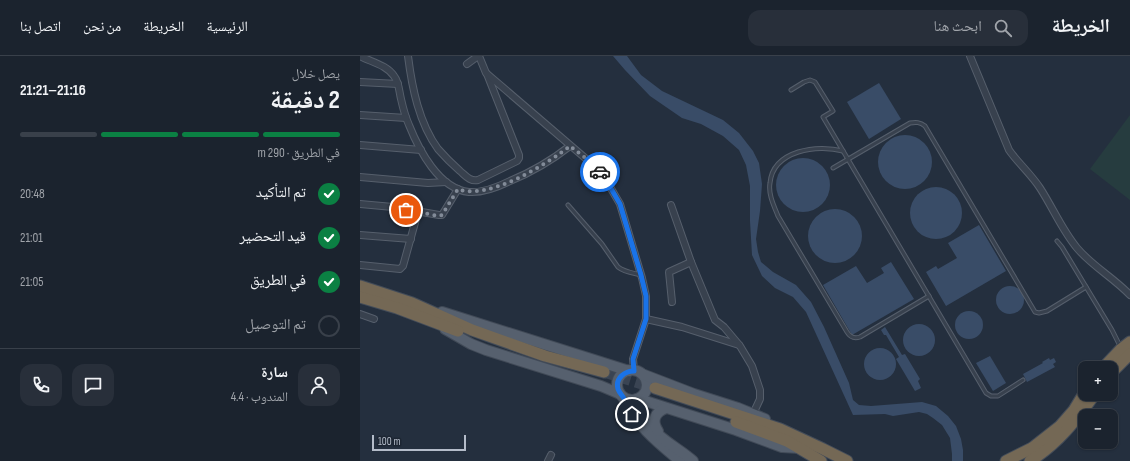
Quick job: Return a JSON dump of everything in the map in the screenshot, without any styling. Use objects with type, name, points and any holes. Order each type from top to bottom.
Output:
[{"type":"highway","points":[[360,286],[412,303],[472,330],[604,376],[470,336],[432,321],[360,297]]},
{"type":"highway","points":[[1111,361],[1127,348]]},
{"type":"highway","points":[[1118,362],[1127,348]]},
{"type":"highway","points":[[821,461],[787,441],[653,391],[780,429],[847,461]]},
{"type":"highway","points":[[1006,461],[1032,448],[1060,426],[1080,401]]},
{"type":"highway","points":[[1030,461],[1037,457],[1065,433],[1089,401]]},
{"type":"main road","points":[[412,303],[635,372],[694,394],[738,408],[771,422],[780,429]]},
{"type":"main road","points":[[432,321],[471,344],[601,386],[621,395],[628,400],[638,399],[643,396],[647,387],[645,378],[635,372],[621,375],[617,384],[621,395],[632,414],[648,434],[678,460]]},
{"type":"main road","points":[[638,399],[736,430],[782,447],[800,449]]},
{"type":"main road","points":[[638,399],[648,423],[655,431],[693,461]]},
{"type":"main road","points":[[662,438],[655,427],[654,419],[658,412],[666,408]]},
{"type":"street","points":[[360,56],[390,71],[395,77],[406,118],[421,150],[432,168],[453,187],[471,192],[485,191],[538,168],[570,146]]},
{"type":"street","points":[[408,56],[417,103],[423,122],[431,138],[438,149],[450,162],[474,181],[517,161],[519,158],[491,80]]},
{"type":"street","points":[[467,64],[479,56],[486,73],[491,80],[598,169],[614,193],[620,204],[646,296],[646,319],[633,359],[635,372]]},
{"type":"street","points":[[970,56],[1009,150],[1040,189],[1067,234],[1078,249],[1130,295]]},
{"type":"street","points":[[360,82],[398,84]]},
{"type":"street","points":[[360,115],[406,118]]},
{"type":"street","points":[[360,145],[421,150]]},
{"type":"street","points":[[360,177],[428,183],[446,182]]},
{"type":"street","points":[[360,204],[393,207],[439,216],[442,215],[458,189]]},
{"type":"street","points":[[671,205],[691,262],[714,320],[724,327],[740,346],[752,366],[760,390],[760,399],[753,414]]},
{"type":"street","points":[[360,265],[400,269],[403,266],[418,212]]},
{"type":"street","points":[[360,235],[411,239]]},
{"type":"street","points":[[672,302],[669,272],[691,262]]},
{"type":"street","points":[[360,314],[374,319]]},
{"type":"street","points":[[646,319],[682,327],[740,346]]},
{"type":"lane","points":[[791,90],[810,80],[814,82],[833,111],[823,117],[986,393],[991,396],[998,396],[1022,380]]},
{"type":"lane","points":[[833,168],[910,123],[921,122],[925,126],[1035,312],[1039,313],[1047,311],[1086,286]]},
{"type":"lane","points":[[843,151],[830,148],[815,148],[799,152],[788,157],[775,167],[769,187],[778,216],[852,338],[860,337],[929,296]]},
{"type":"lane","points":[[568,206],[602,244],[621,270],[641,275]]},
{"type":"lane","points":[[1057,241],[1112,330],[1127,348]]},
{"type":"green space","points":[[1130,115],[1130,200],[1090,169]]},
{"type":"water","points":[[613,56],[627,56],[641,75],[662,91],[723,120],[739,133],[753,151],[759,163],[762,184],[756,239],[761,262],[773,272],[796,285],[811,302],[849,383],[853,400],[859,405],[871,406],[922,402],[936,406],[948,416],[956,426],[961,439],[963,461],[952,461],[950,438],[942,425],[927,414],[919,412],[893,416],[885,414],[853,415],[806,312],[793,297],[775,288],[762,276],[752,255],[750,186],[746,165],[739,150],[723,136],[701,124],[682,118],[650,96]]},
{"type":"water","points":[[879,83],[901,119],[869,139],[847,102]]},
{"type":"water","points":[[905,135],[915,137],[924,143],[930,152],[932,162],[930,172],[924,181],[915,187],[905,189],[895,187],[886,181],[880,172],[878,162],[880,152],[886,143],[895,137]]},
{"type":"water","points":[[803,158],[813,160],[822,166],[828,175],[830,185],[828,195],[822,204],[813,210],[803,212],[793,210],[784,204],[778,195],[776,185],[778,175],[784,166],[793,160]]},
{"type":"water","points":[[931,187],[941,187],[955,194],[962,208],[962,218],[955,232],[941,239],[931,239],[921,235],[914,228],[910,218],[910,208],[914,198],[921,191]]},
{"type":"water","points":[[835,209],[845,211],[854,217],[860,226],[862,236],[860,246],[854,255],[845,261],[835,263],[825,261],[816,255],[810,246],[808,236],[810,226],[816,217],[825,211]]},
{"type":"water","points":[[979,225],[1006,271],[946,306],[926,272],[936,266],[938,269],[957,258],[948,243]]},
{"type":"water","points":[[891,262],[914,299],[852,335],[823,285],[856,266],[867,283],[884,273],[881,268]]},
{"type":"water","points":[[1010,286],[1020,290],[1024,300],[1020,310],[1010,314],[1000,310],[996,300],[1000,290]]},
{"type":"water","points":[[969,311],[979,315],[983,325],[979,335],[969,339],[959,335],[955,325],[959,315]]},
{"type":"water","points":[[916,324],[922,324],[931,328],[935,340],[931,352],[922,356],[916,356],[907,352],[903,343],[903,337],[907,328]]},
{"type":"water","points":[[885,327],[902,355],[905,354],[920,379],[918,381],[921,388],[915,391],[896,359],[899,357],[886,335],[884,335],[881,330]]},
{"type":"water","points":[[877,348],[883,348],[892,352],[896,364],[892,376],[883,380],[877,380],[868,376],[864,367],[864,361],[868,352]]},
{"type":"water","points":[[990,356],[1006,383],[993,391],[976,363]]},
{"type":"water","points":[[1049,358],[1050,360],[1054,358],[1056,362],[1053,364],[1055,367],[1027,382],[1023,374]]},
{"type":"tunnel","points":[[604,372],[655,388]]},
{"type":"way so far","points":[[406,210],[439,216],[442,215],[458,189],[471,192],[485,191],[516,179],[538,168],[570,146],[592,163],[600,172]]},
{"type":"route","points":[[600,172],[620,204],[646,296],[646,319],[633,359],[634,371],[625,372],[621,375],[617,384],[620,394],[632,414]]}]
